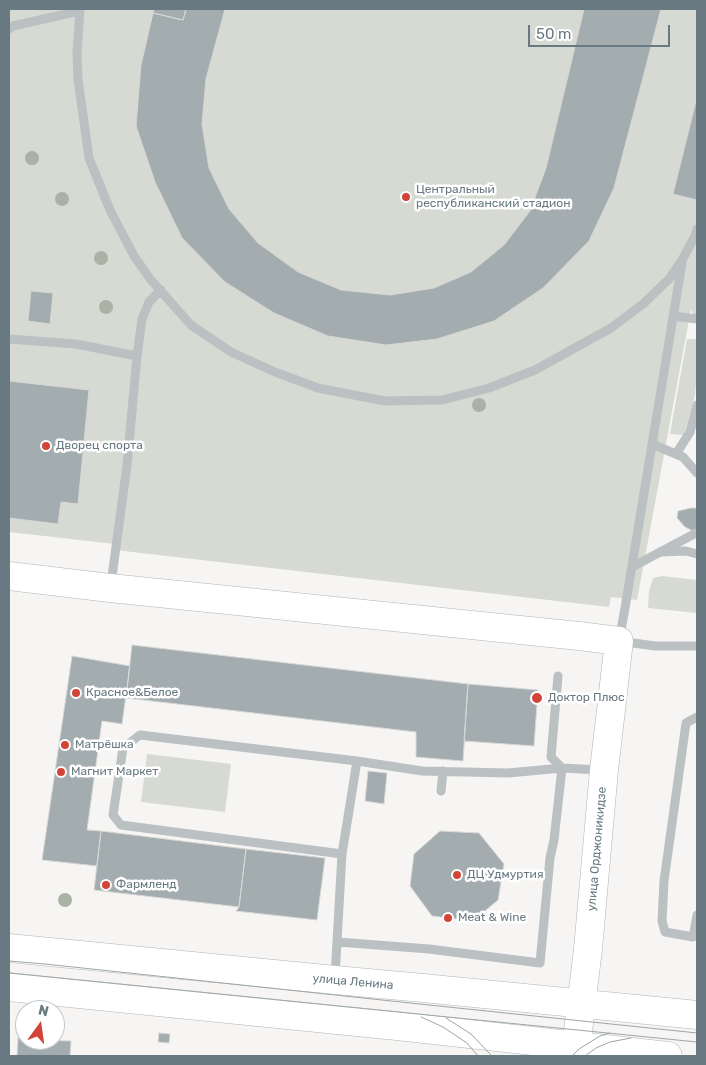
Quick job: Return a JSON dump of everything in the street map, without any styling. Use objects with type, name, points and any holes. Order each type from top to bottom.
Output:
[{"type":"main road","points":[[9,576],[619,641]]},
{"type":"main road","name":"улица Орджоникидзе","points":[[576,1051],[619,641]]},
{"type":"main road","name":"улица Ленина","points":[[9,948],[697,1015]]},
{"type":"main road","points":[[9,987],[397,1026],[576,1051],[668,1056]]},
{"type":"street","points":[[9,29],[12,26],[80,10],[77,53],[78,79],[89,158],[110,210],[134,256],[151,280],[191,326],[231,352],[275,372],[318,388],[386,400],[442,400],[489,388],[536,370],[611,328],[643,304],[669,279],[682,260],[697,229]]},
{"type":"street","points":[[682,260],[619,641],[655,646],[697,646]]},
{"type":"street","points":[[110,588],[142,319],[149,302],[161,290]]},
{"type":"street","points":[[673,316],[697,319]]},
{"type":"street","points":[[9,338],[76,344],[137,356]]},
{"type":"street","points":[[676,454],[694,428],[697,405]]},
{"type":"street","points":[[652,444],[683,457],[697,473]]},
{"type":"street","points":[[632,566],[696,533]]},
{"type":"street","points":[[658,552],[686,551],[697,554]]},
{"type":"street","points":[[558,676],[551,758],[562,768]]},
{"type":"street","points":[[697,717],[686,723],[664,881],[662,921],[665,932],[693,938],[697,915]]},
{"type":"street","points":[[342,854],[121,825],[113,815],[124,748],[140,735],[357,761],[422,771],[508,773],[562,768],[604,770]]},
{"type":"street","points":[[335,980],[342,854],[357,761]]},
{"type":"street","points":[[338,942],[540,962],[550,858],[554,840],[562,768]]},
{"type":"street","points":[[441,791],[443,771]]},
{"type":"shaded area","points":[[9,9],[697,9],[697,316],[693,315],[691,309],[637,600],[611,597],[609,607],[115,550],[115,544],[9,532]]},
{"type":"shaded area","points":[[687,339],[697,339],[695,395],[684,435],[670,434]]},
{"type":"shaded area","points":[[662,576],[697,580],[697,613],[648,608],[649,591],[653,578]]},
{"type":"shaded area","points":[[147,754],[231,764],[225,812],[141,802]]},
{"type":"building","points":[[154,9],[186,9],[183,20],[153,13]]},
{"type":"building","points":[[186,9],[225,9],[206,79],[202,124],[209,168],[229,209],[258,243],[298,272],[341,290],[390,295],[434,288],[471,272],[504,245],[530,211],[546,168],[584,9],[661,9],[614,188],[589,241],[543,288],[494,321],[437,339],[386,345],[328,336],[274,313],[225,282],[182,238],[155,182],[136,126],[141,65],[153,13],[183,20]]},
{"type":"building","points":[[697,97],[697,200],[673,194]]},
{"type":"building","points":[[31,291],[53,293],[50,324],[28,321]]},
{"type":"building","name":"Дворец спорта","points":[[9,381],[89,390],[78,504],[61,502],[58,524],[9,518]]},
{"type":"building","points":[[697,508],[697,533],[685,527],[677,518],[678,511]]},
{"type":"building","points":[[132,645],[468,684],[463,761],[416,757],[416,732],[126,698]]},
{"type":"building","points":[[72,656],[130,666],[122,724],[102,721],[87,830],[101,831],[97,866],[42,860]]},
{"type":"building","points":[[468,684],[538,690],[534,746],[464,741]]},
{"type":"building","points":[[368,771],[387,773],[384,804],[365,801]]},
{"type":"building","points":[[101,831],[246,849],[239,907],[94,890]]},
{"type":"building","name":"ДЦ Удмуртия","points":[[440,831],[479,833],[504,864],[498,900],[473,921],[432,916],[410,886],[414,854]]},
{"type":"building","points":[[246,849],[325,858],[317,920],[236,911],[239,907]]},
{"type":"building","points":[[159,1033],[170,1034],[169,1043],[158,1042]]},
{"type":"building","points":[[65,1041],[71,1041],[70,1056],[17,1056],[17,1050],[65,1050]]},
{"type":"tram line","points":[[9,961],[697,1033]]},
{"type":"tram line","points":[[9,973],[697,1042]]},
{"type":"tram line","points":[[421,1017],[443,1027],[467,1043],[478,1056]]},
{"type":"tram line","points":[[446,1018],[471,1034],[492,1056]]},
{"type":"tram line","points":[[572,1056],[579,1049],[600,1036],[610,1033]]},
{"type":"tram line","points":[[585,1056],[596,1048],[610,1042],[631,1038]]},
{"type":"place","name":"Центральный республиканский стадион","points":[[406,197]]},
{"type":"place","name":"Дворец спорта","points":[[46,446]]},
{"type":"place","name":"Красное&Белое","points":[[76,693]]},
{"type":"place","name":"Доктор Плюс","points":[[537,698]]},
{"type":"place","name":"Матрёшка","points":[[65,745]]},
{"type":"place","name":"Магнит Маркет","points":[[61,772]]},
{"type":"place","name":"ДЦ Удмуртия","points":[[457,875]]},
{"type":"place","name":"Фармленд","points":[[106,885]]},
{"type":"place","name":"Meat & Wine","points":[[448,918]]}]
